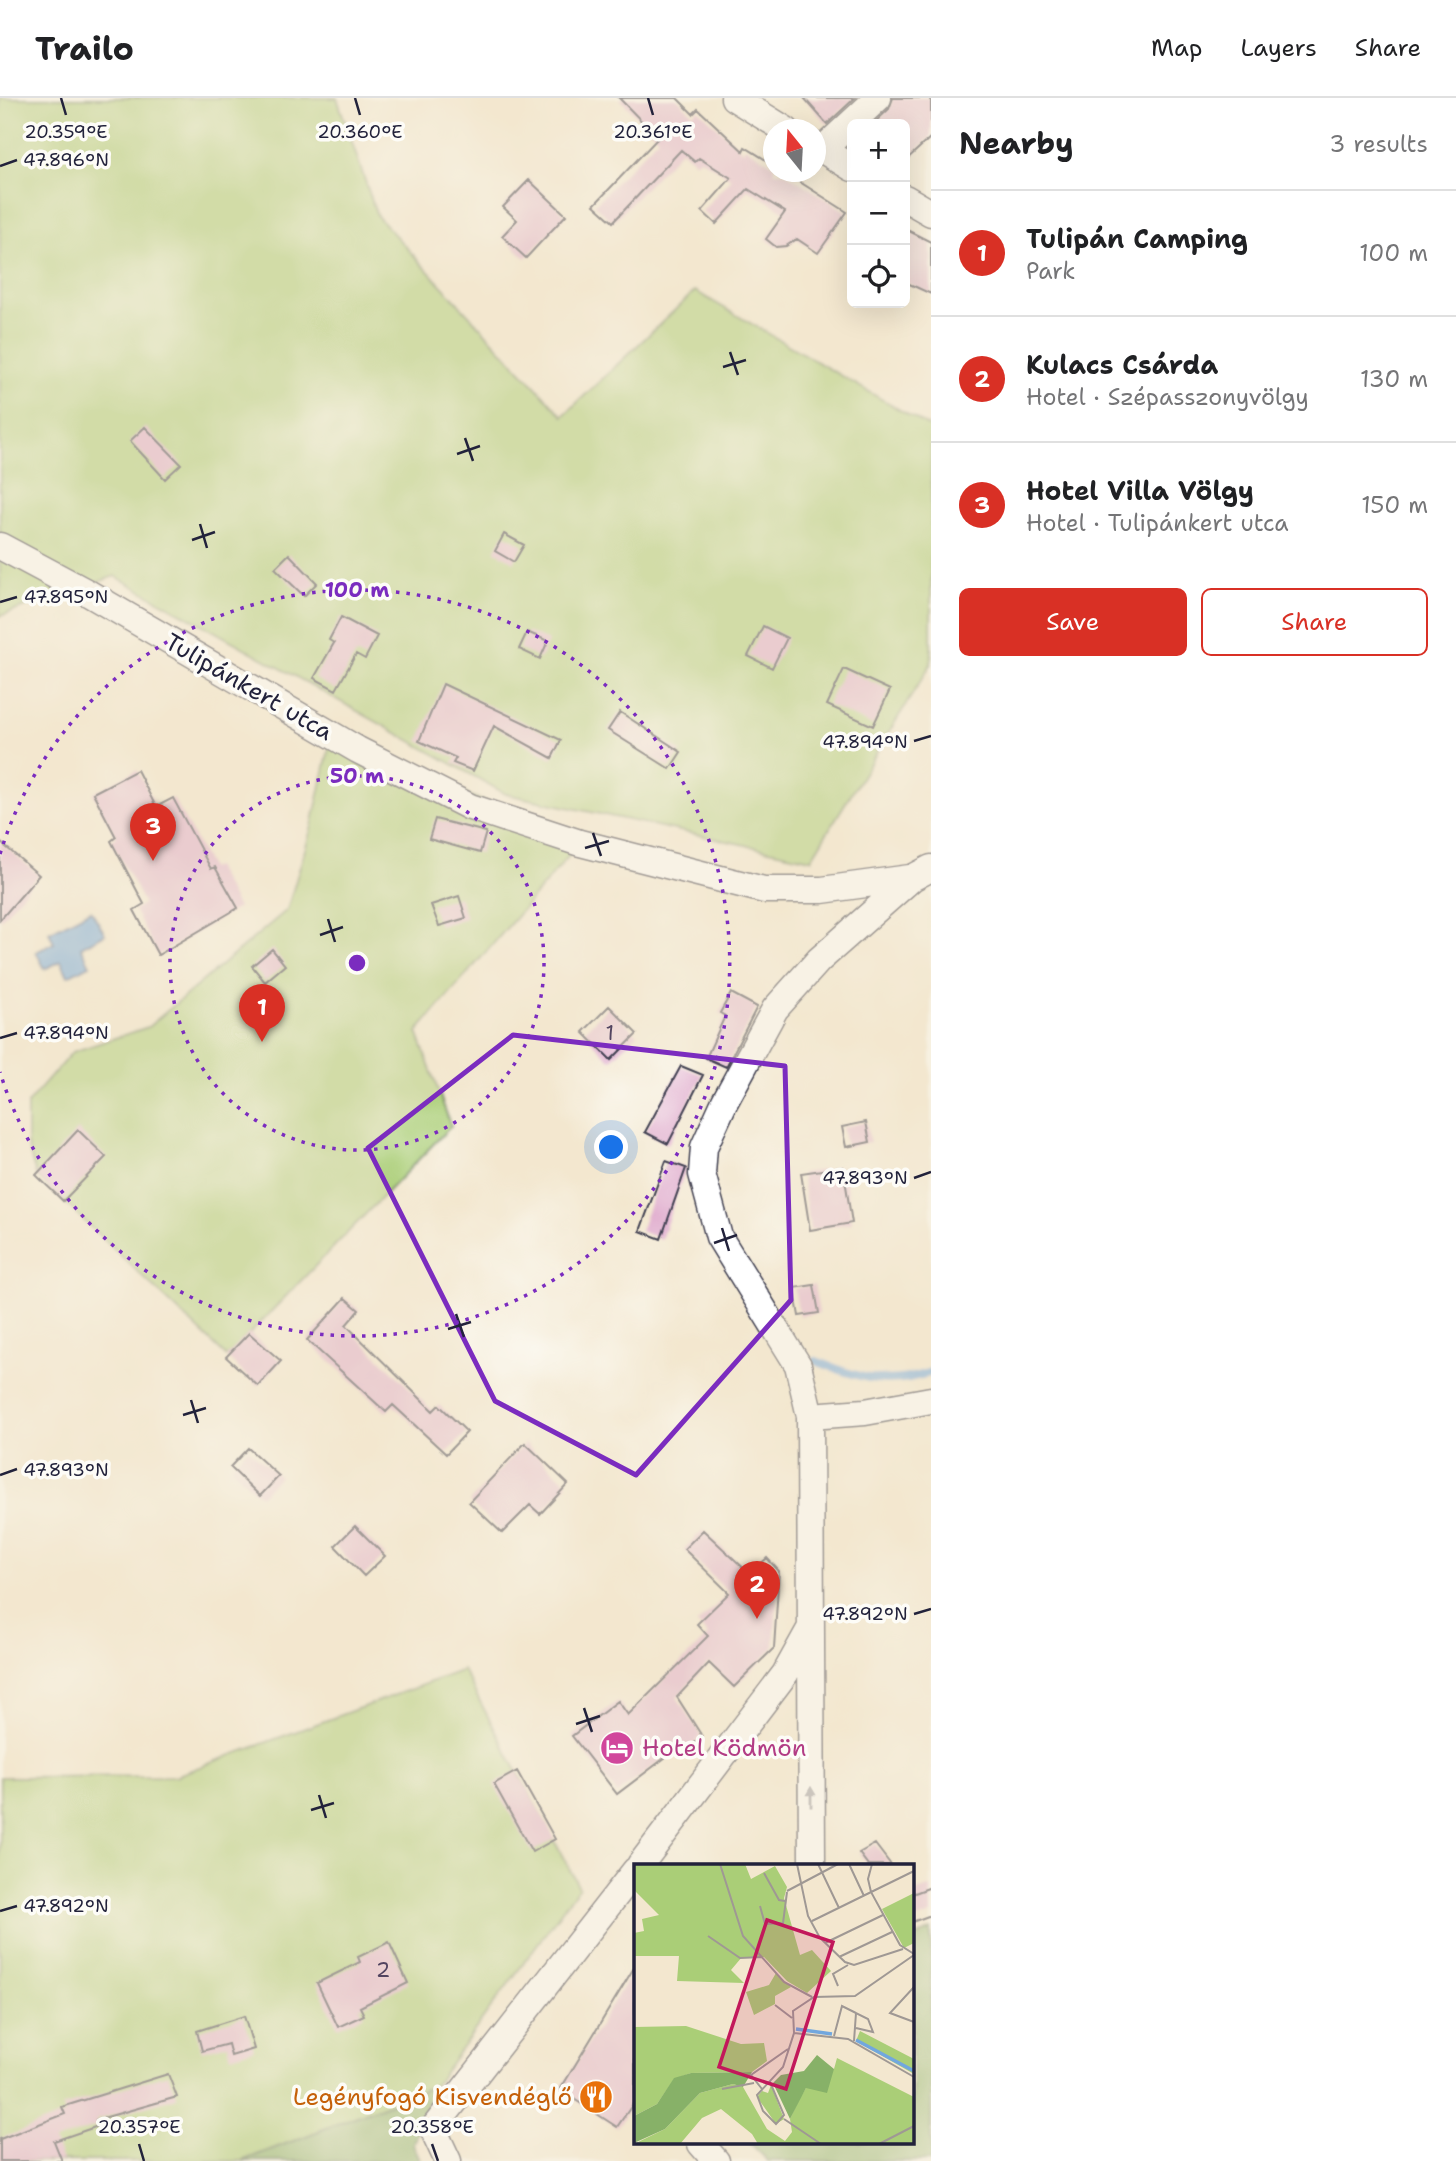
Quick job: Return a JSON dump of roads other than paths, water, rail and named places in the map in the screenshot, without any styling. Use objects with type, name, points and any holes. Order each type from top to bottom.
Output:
[{"type":"street","points":[[734,98],[768,119]]},
{"type":"street","points":[[826,142],[878,98]]},
{"type":"street","points":[[826,152],[847,165]]},
{"type":"street","points":[[910,201],[931,213]]},
{"type":"street","name":"Tulipánkert utca","points":[[0,546],[358,750],[470,807],[580,842],[764,890],[822,890],[921,873]]},
{"type":"street","points":[[812,1864],[810,1416],[798,1365],[719,1237],[702,1174],[704,1147],[725,1101],[775,1009],[819,960],[921,873]]},
{"type":"street","points":[[810,1416],[864,1412],[931,1400]]},
{"type":"street","points":[[641,1864],[785,1674],[810,1628]]},
{"type":"street","points":[[448,2161],[433,2129],[541,1995],[634,1872]]},
{"type":"water","points":[[91,910],[105,934],[81,947],[90,965],[68,976],[61,961],[45,969],[36,952],[54,943],[49,932]]},
{"type":"waterway","points":[[816,1361],[859,1376],[886,1380],[915,1377],[931,1372]]},
{"type":"place","name":"Hotel Villa Völgy","points":[[153,861]]},
{"type":"place","name":"Tulipán Camping","points":[[262,1042]]},
{"type":"place","name":"Kulacs Csárda","points":[[757,1619]]},
{"type":"place","name":"Hotel Ködmön","points":[[617,1748]]},
{"type":"place","name":"Legényfogó Kisvendéglő","points":[[596,2097]]}]
